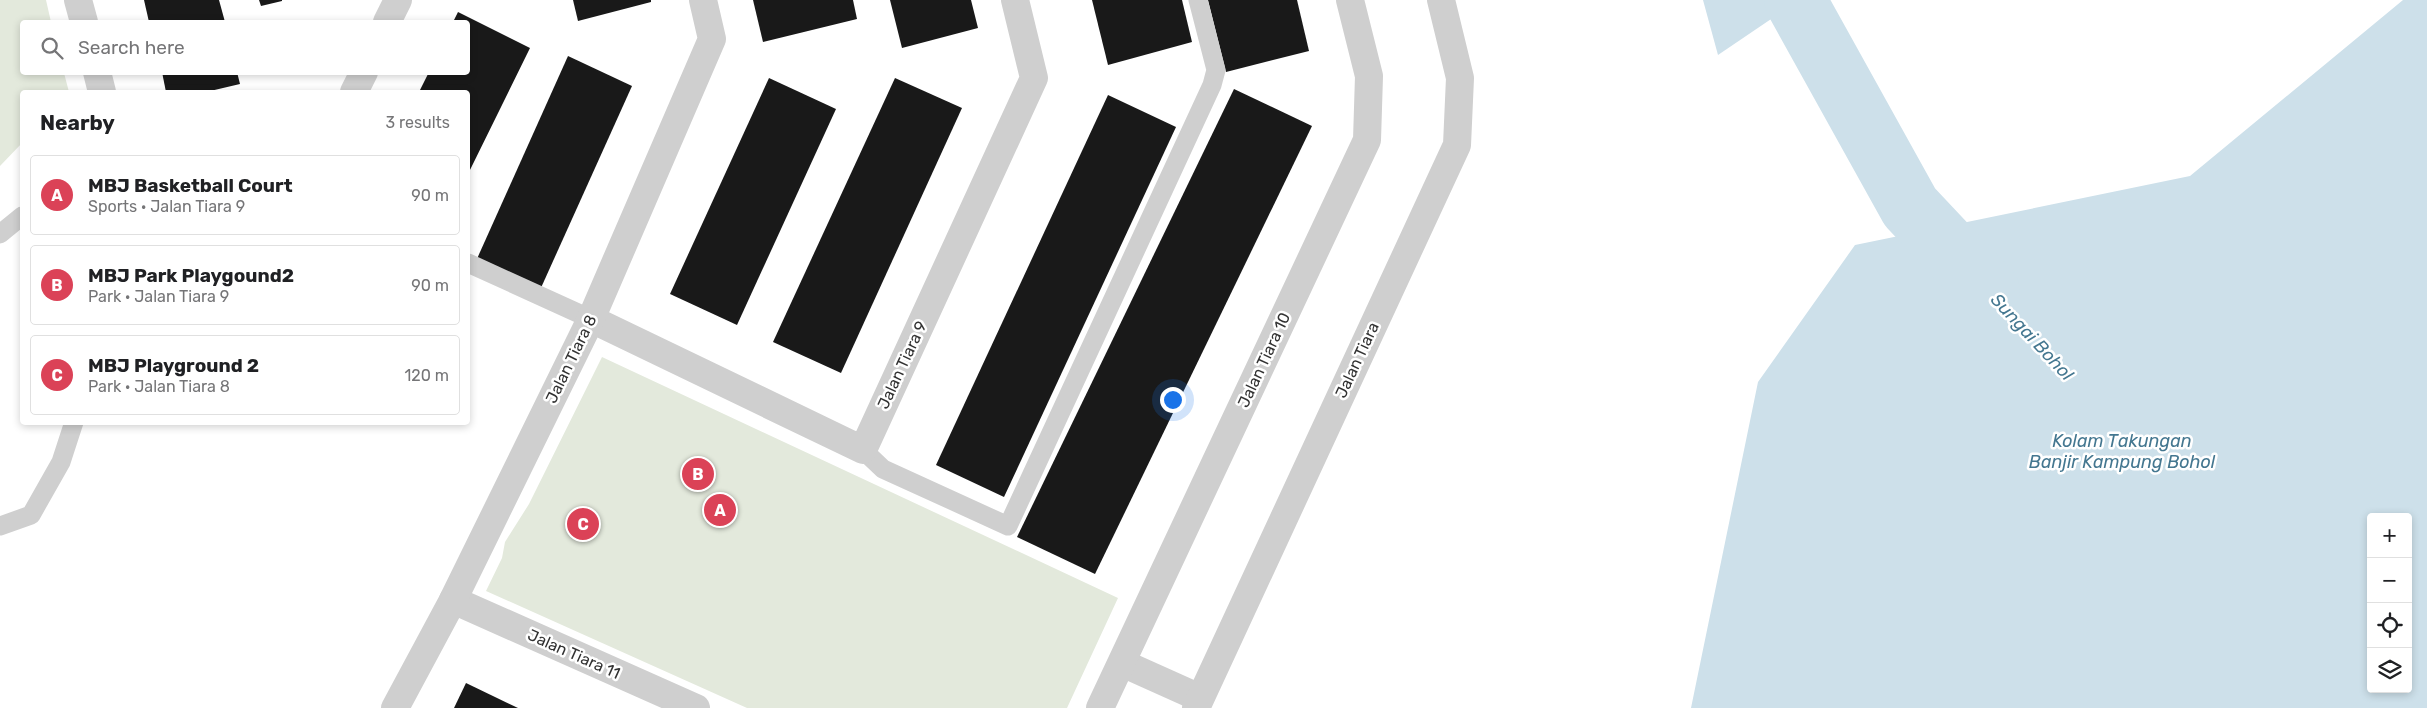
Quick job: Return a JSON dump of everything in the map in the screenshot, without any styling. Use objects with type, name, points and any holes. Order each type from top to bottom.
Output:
[{"type":"street","points":[[78,0],[83,20]]},
{"type":"street","points":[[388,20],[398,0]]},
{"type":"street","name":"Jalan Tiara 8","points":[[395,708],[453,600],[590,320],[712,39],[703,0]]},
{"type":"street","name":"Jalan Tiara 9","points":[[863,450],[1034,78],[1015,0]]},
{"type":"street","name":"Jalan Tiara 10","points":[[1100,708],[1367,140],[1369,76],[1350,0]]},
{"type":"street","name":"Jalan Tiara","points":[[1198,703],[1457,145],[1460,78],[1441,0]]},
{"type":"street","points":[[98,75],[102,90]]},
{"type":"street","points":[[355,90],[362,75]]},
{"type":"street","points":[[590,320],[863,450]]},
{"type":"street","name":"Jalan Tiara 11","points":[[453,600],[696,708]]},
{"type":"street","points":[[1122,662],[1198,703]]},
{"type":"lane","points":[[863,450],[883,468],[1008,526],[1212,85],[1216,70],[1198,0]]},
{"type":"lane","points":[[0,234],[20,218]]},
{"type":"lane","points":[[470,264],[590,320]]},
{"type":"lane","points":[[0,526],[32,515],[62,462],[73,425]]},
{"type":"shaded area","points":[[0,0],[46,0],[51,20],[20,20],[20,75],[65,75],[68,90],[20,90],[20,145],[0,166]]},
{"type":"shaded area","points":[[602,357],[1118,598],[1067,708],[747,708],[486,591],[502,558],[505,542],[529,504]]},
{"type":"water","points":[[1703,0],[1799,0],[1718,55]]},
{"type":"water","name":"Kolam Takungan Banjir Kampung Bohol","points":[[2403,0],[2427,0],[2427,708],[1691,708],[1758,382],[1855,245],[2190,176]]},
{"type":"building","points":[[144,0],[219,0],[224,20],[149,20]]},
{"type":"building","points":[[259,0],[282,0],[282,1],[261,6]]},
{"type":"building","points":[[573,0],[651,0],[651,2],[578,21]]},
{"type":"building","points":[[753,0],[853,0],[857,19],[763,42]]},
{"type":"building","points":[[890,0],[971,0],[978,28],[902,48]]},
{"type":"building","points":[[1092,0],[1182,0],[1192,42],[1108,65]]},
{"type":"building","points":[[1208,0],[1297,0],[1309,51],[1226,72]]},
{"type":"building","points":[[458,12],[530,48],[470,170],[470,90],[420,90],[428,75],[470,75],[470,20],[454,20]]},
{"type":"building","points":[[568,56],[632,86],[540,290],[476,261]]},
{"type":"building","points":[[163,75],[238,75],[240,84],[214,90],[166,90]]},
{"type":"building","points":[[769,78],[836,109],[737,325],[670,294]]},
{"type":"building","points":[[895,78],[962,108],[841,373],[773,342]]},
{"type":"building","points":[[1234,89],[1312,126],[1095,574],[1017,537]]},
{"type":"building","points":[[1108,95],[1176,127],[1004,497],[936,465]]},
{"type":"building","points":[[466,683],[518,708],[454,708]]},
{"type":"waterway","name":"Sungai Bohol","points":[[1795,0],[1910,207],[1989,291]]},
{"type":"place","name":"MBJ Park Playgound2","points":[[698,474]]},
{"type":"place","name":"MBJ Basketball Court","points":[[720,510]]},
{"type":"place","name":"MBJ Playground 2","points":[[583,524]]}]
